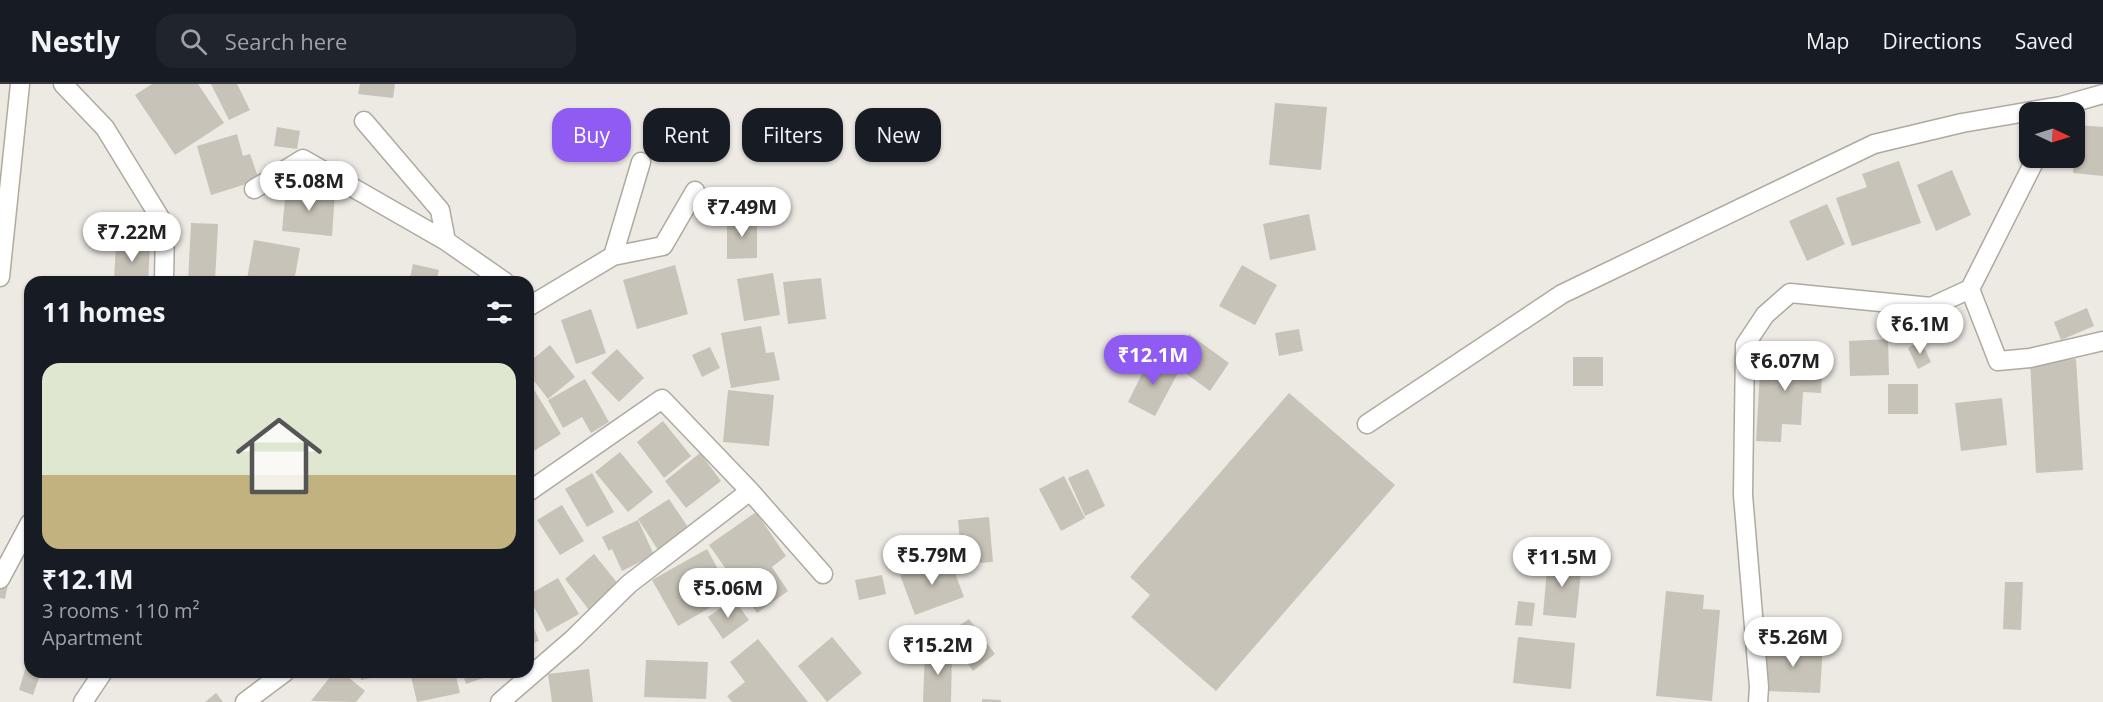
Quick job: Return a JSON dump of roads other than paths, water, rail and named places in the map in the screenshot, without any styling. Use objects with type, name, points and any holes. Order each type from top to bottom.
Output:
[{"type":"street","points":[[0,277],[20,84]]},
{"type":"street","points":[[63,84],[105,128],[165,226],[164,276]]},
{"type":"street","points":[[2080,102],[2103,94]]},
{"type":"street","points":[[1367,424],[1562,294],[1874,144],[1962,123],[2019,115]]},
{"type":"street","points":[[364,121],[440,210],[446,241]]},
{"type":"street","points":[[254,189],[303,159],[446,241],[497,276]]},
{"type":"street","points":[[613,256],[641,162]]},
{"type":"street","points":[[1758,702],[1759,687],[1743,495],[1745,345],[1765,315],[1790,293],[1931,307],[1970,289],[2031,168]]},
{"type":"street","points":[[534,300],[613,256],[663,246],[695,191]]},
{"type":"street","points":[[1970,289],[1998,361],[2030,358],[2103,341]]},
{"type":"street","points":[[534,488],[662,399],[750,491],[823,574]]},
{"type":"street","points":[[534,673],[573,639],[629,584],[750,491]]},
{"type":"street","points":[[0,579],[24,534]]},
{"type":"street","points":[[83,702],[99,678]]},
{"type":"street","points":[[245,702],[277,678]]},
{"type":"street","points":[[500,702],[528,678]]}]
